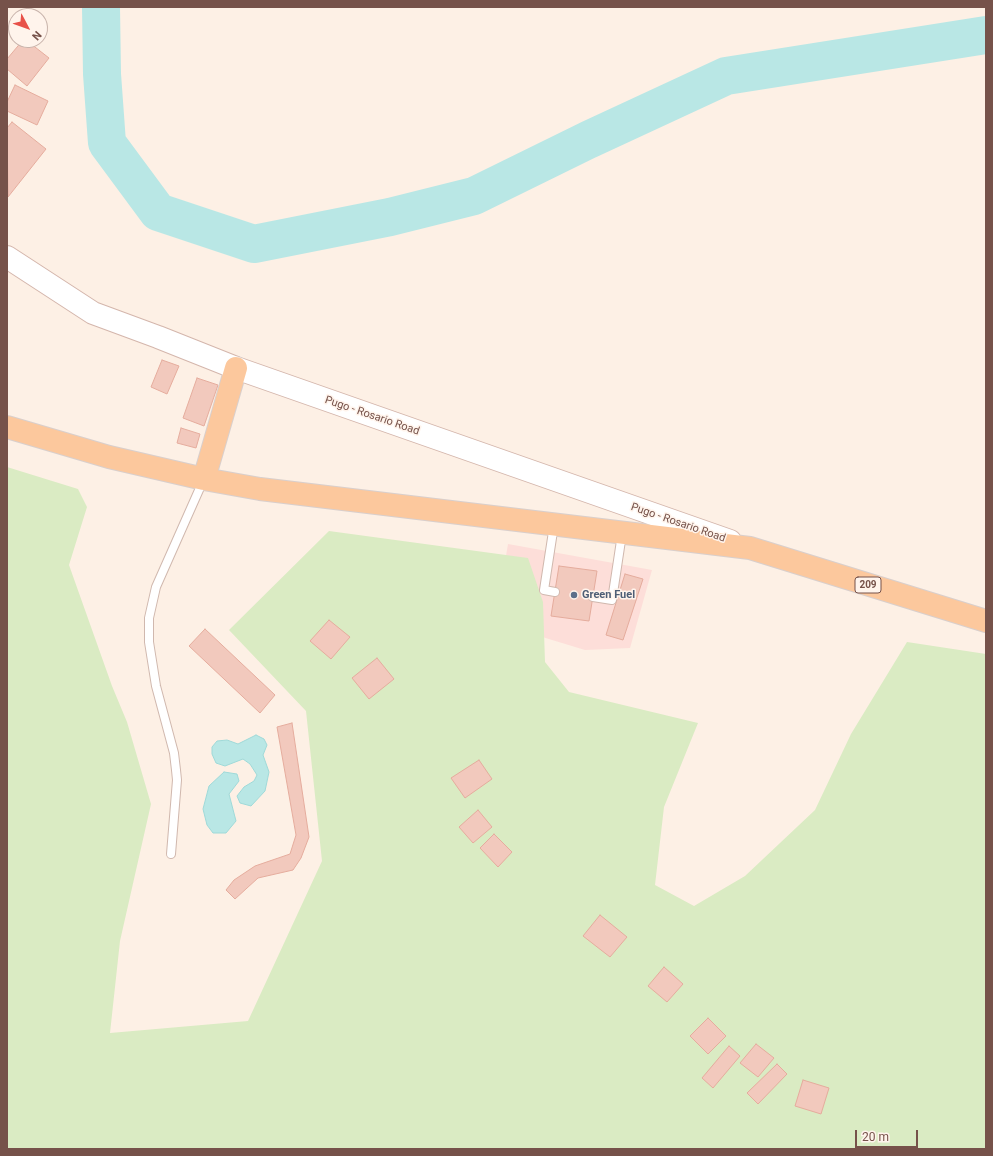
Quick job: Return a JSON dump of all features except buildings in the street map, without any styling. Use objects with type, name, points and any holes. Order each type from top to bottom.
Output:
[{"type":"main road","name":"Pugo - Rosario Road","points":[[7,257],[93,313],[158,336],[236,368],[750,548],[986,621]]},
{"type":"main road","points":[[204,479],[236,368]]},
{"type":"main road","name":"Pugo - Rosario Road","points":[[7,427],[109,457],[204,479],[260,489],[750,548]]},
{"type":"lane","points":[[171,854],[177,780],[174,754],[156,686],[149,642],[149,618],[156,586],[204,479]]},
{"type":"lane","points":[[554,524],[544,590],[555,592]]},
{"type":"lane","points":[[593,597],[612,600],[622,533]]},
{"type":"shaded area","points":[[508,544],[652,570],[630,648],[585,650],[516,629],[499,597]]},
{"type":"green space","points":[[7,467],[78,489],[87,507],[69,565],[112,686],[127,722],[151,804],[120,941],[110,1033],[248,1021],[322,861],[306,711],[229,630],[329,531],[528,558],[543,602],[545,662],[569,692],[698,723],[664,807],[655,885],[694,906],[745,876],[815,810],[851,734],[907,642],[986,654],[986,1149],[7,1149]]},
{"type":"water","points":[[256,735],[264,739],[267,745],[263,755],[269,772],[265,791],[251,806],[240,803],[237,796],[244,787],[254,781],[257,775],[250,764],[243,759],[225,766],[216,763],[212,754],[212,747],[217,741],[227,740],[238,744]]},
{"type":"water","points":[[224,772],[237,774],[239,781],[229,794],[236,821],[226,833],[213,833],[207,825],[203,809],[209,786]]},
{"type":"waterway","points":[[101,7],[102,74],[107,143],[158,212],[254,244],[390,217],[474,196],[588,140],[726,76],[986,35]]},
{"type":"place","name":"Green Fuel","points":[[574,595]]}]
